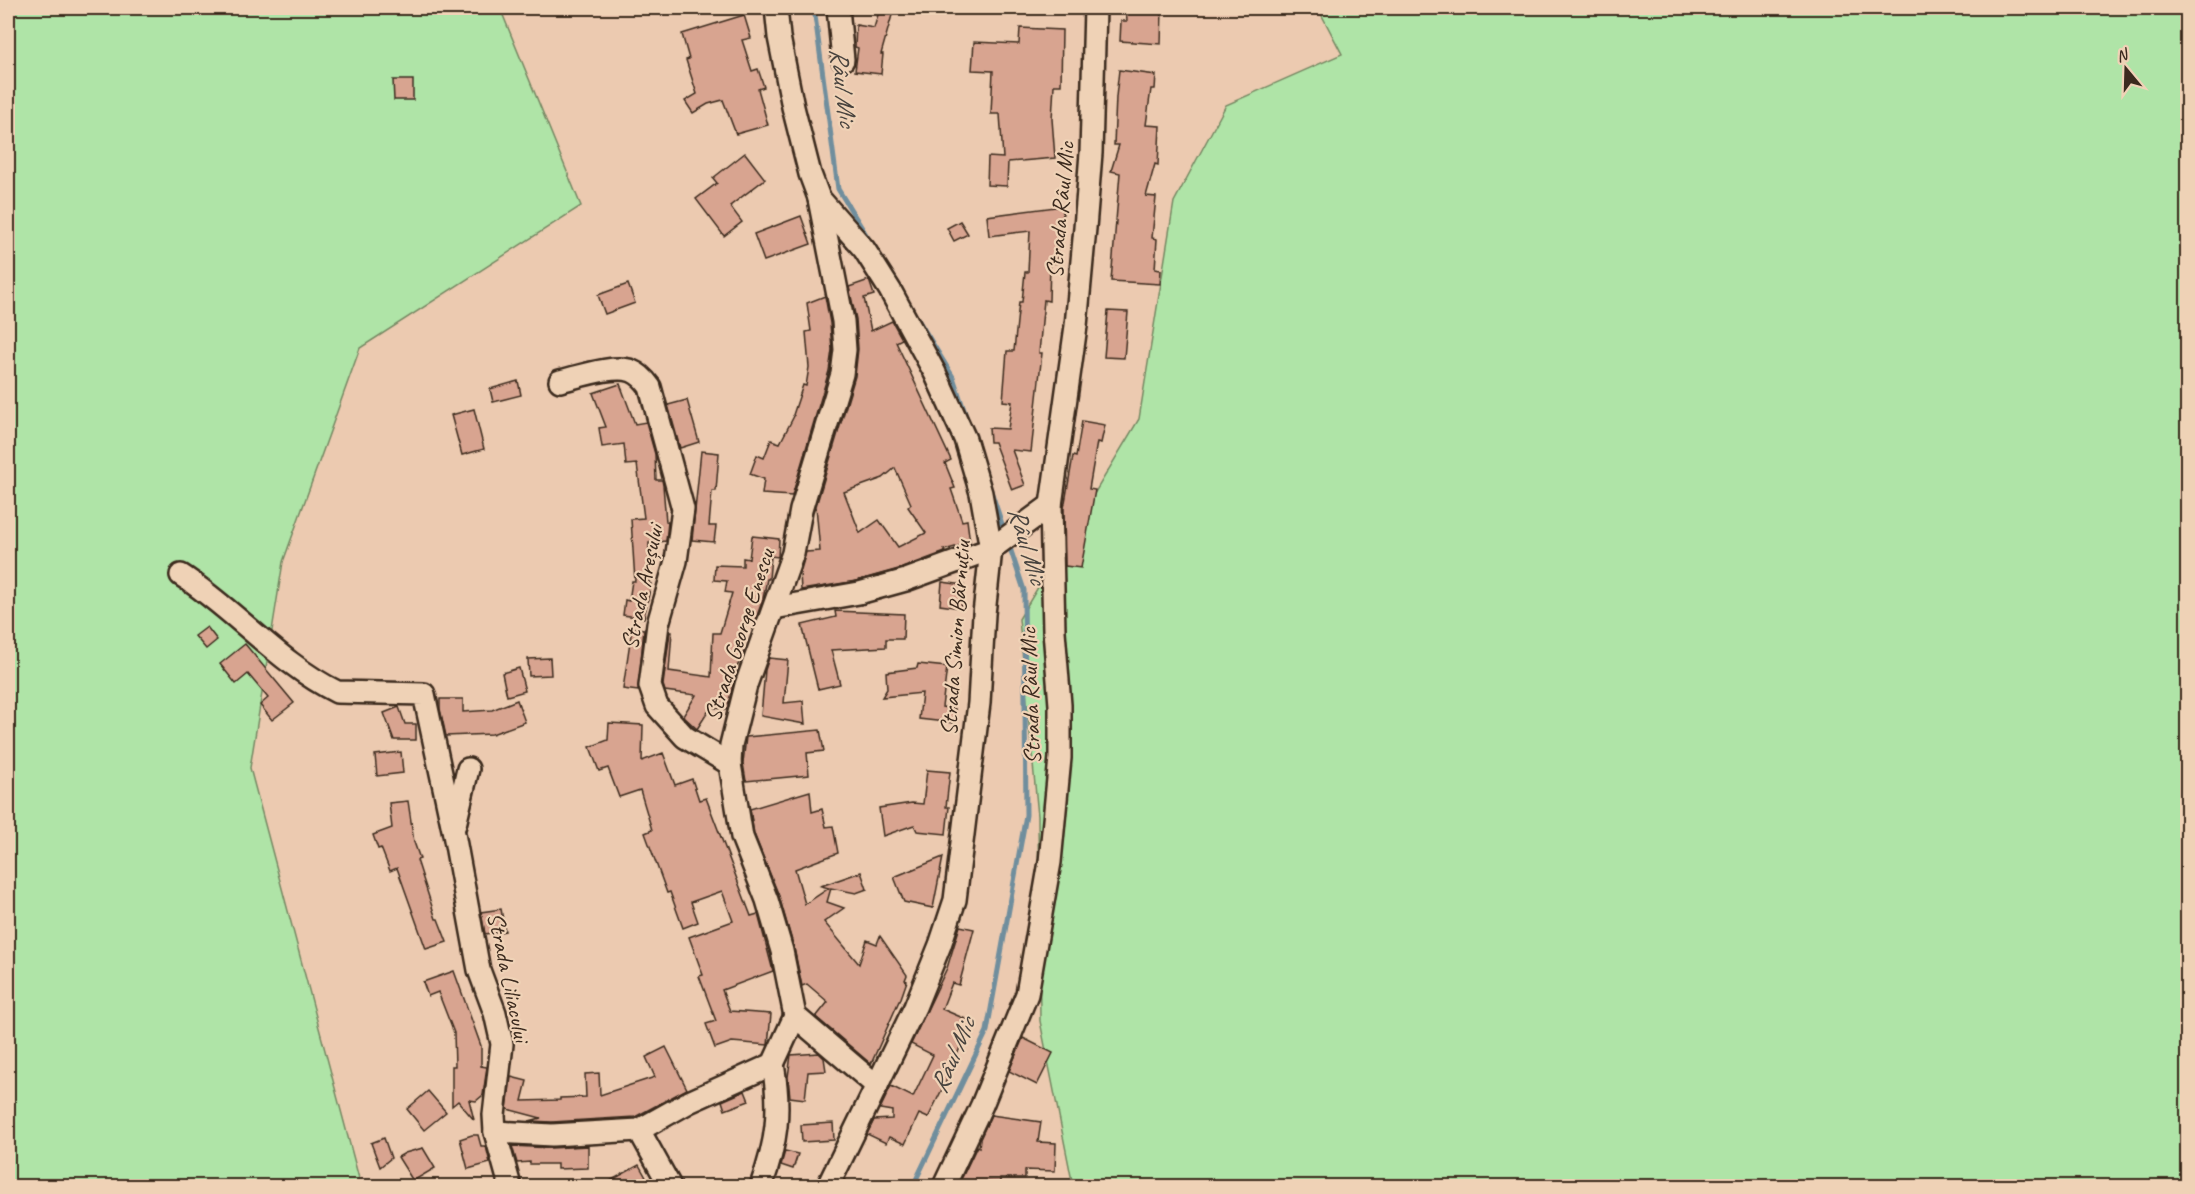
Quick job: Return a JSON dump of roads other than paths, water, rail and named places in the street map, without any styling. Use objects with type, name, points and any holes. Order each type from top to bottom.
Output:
[{"type":"street","name":"Strada Simion Bărnuțiu","points":[[776,8],[779,37],[793,107],[810,174],[819,198],[864,249],[890,290],[935,373],[968,450],[996,545],[984,614],[979,703],[955,900],[915,1008],[828,1186]]},
{"type":"street","points":[[838,8],[843,60]]},
{"type":"street","name":"Strada Râul Mic","points":[[944,1186],[982,1105],[1027,994],[1050,862],[1060,758],[1060,716],[1052,586],[1051,505],[1076,326],[1084,238],[1091,153],[1095,8]]},
{"type":"street","name":"Strada George Enescu","points":[[795,1016],[782,951],[767,900],[742,837],[730,764],[730,745],[747,685],[793,553],[801,510],[842,374],[845,350],[838,287],[819,198]]},
{"type":"street","name":"Strada Areșului","points":[[560,381],[617,369],[631,370],[640,375],[650,387],[683,509],[676,561],[658,624],[650,686],[657,706],[684,737],[730,764]]},
{"type":"street","points":[[774,608],[859,593],[897,583],[996,545],[1051,505]]},
{"type":"street","name":"Strada Liliacului","points":[[181,575],[326,687],[337,692],[424,694],[454,834],[479,970],[495,1013],[502,1044],[494,1102],[495,1132],[510,1186]]},
{"type":"street","points":[[454,834],[468,769]]},
{"type":"street","points":[[761,1186],[777,1128],[778,1094],[772,1064],[795,1016],[878,1086]]},
{"type":"street","points":[[495,1132],[552,1135],[639,1130],[689,1102],[772,1064]]},
{"type":"street","points":[[639,1130],[670,1186]]},
{"type":"waterway","name":"Râul Mic","points":[[814,8],[838,189],[870,241]]},
{"type":"waterway","name":"Râul Mic","points":[[914,313],[953,377],[968,422]]},
{"type":"waterway","name":"Râul Mic","points":[[990,488],[1005,533]]},
{"type":"waterway","name":"Râul Mic","points":[[913,1186],[987,1031],[1026,815],[1024,590],[1008,542]]}]
